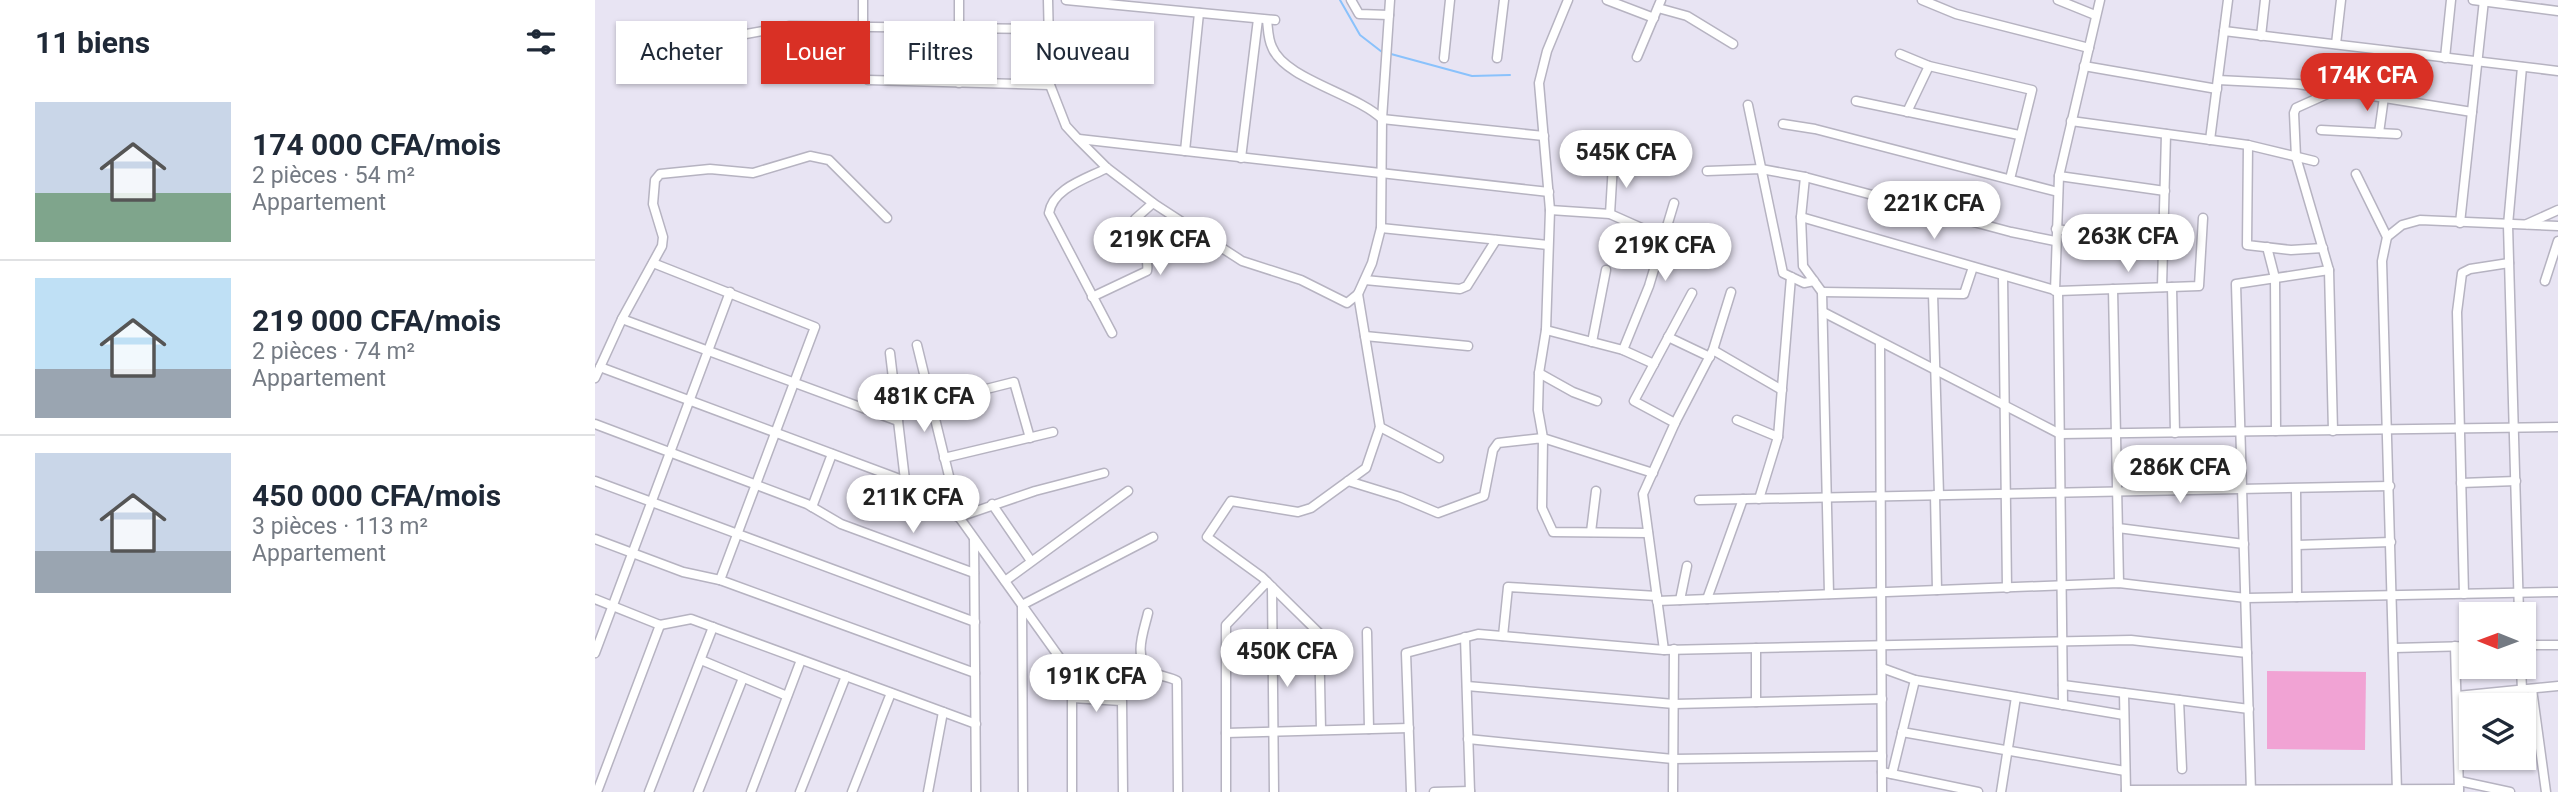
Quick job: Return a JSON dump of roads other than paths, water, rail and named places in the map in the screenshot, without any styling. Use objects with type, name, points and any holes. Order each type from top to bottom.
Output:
[{"type":"street","points":[[863,0],[863,21]]},
{"type":"street","points":[[959,0],[959,21]]},
{"type":"street","points":[[1048,0],[1048,21]]},
{"type":"street","points":[[1066,0],[1267,20]]},
{"type":"street","points":[[1352,0],[1359,14],[1389,15]]},
{"type":"street","points":[[997,84],[1050,85],[1066,126],[1107,168],[1153,203],[1242,261],[1301,280],[1347,303],[1358,294],[1365,279],[1381,228],[1382,119],[1390,0]]},
{"type":"street","points":[[1444,58],[1450,0]]},
{"type":"street","points":[[1497,58],[1504,0]]},
{"type":"street","points":[[1568,0],[1547,51],[1539,83],[1550,210],[1546,330],[1539,373],[1538,410],[1543,438],[1542,508],[1546,523],[1553,532],[1648,533]]},
{"type":"street","points":[[1607,0],[1654,18]]},
{"type":"street","points":[[1922,0],[1955,14],[2089,48]]},
{"type":"street","points":[[2057,0],[2095,15]]},
{"type":"street","points":[[2063,705],[2055,241],[2059,176],[2100,0]]},
{"type":"street","points":[[2210,140],[2228,0]]},
{"type":"street","points":[[2262,36],[2265,0]]},
{"type":"street","points":[[2336,44],[2341,0]]},
{"type":"street","points":[[2445,58],[2451,0]]},
{"type":"street","points":[[2473,0],[2558,10]]},
{"type":"street","points":[[2460,222],[2484,1]]},
{"type":"street","points":[[1637,57],[1660,4],[1687,16],[1733,44]]},
{"type":"street","points":[[1185,151],[1199,13]]},
{"type":"street","points":[[1267,20],[1272,48],[1278,57],[1304,76],[1364,104],[1382,119],[1544,136]]},
{"type":"street","points":[[1241,158],[1267,20]]},
{"type":"street","points":[[2224,31],[2558,71]]},
{"type":"street","points":[[2333,430],[2329,270],[2295,157],[2296,108],[2336,90],[2388,51]]},
{"type":"street","points":[[1900,54],[1929,66],[2032,90],[2010,179]]},
{"type":"street","points":[[1907,112],[1929,66]]},
{"type":"street","points":[[2084,66],[2217,84],[2298,84],[2472,112]]},
{"type":"street","points":[[2519,602],[2508,225],[2522,67]]},
{"type":"street","points":[[2379,133],[2384,97]]},
{"type":"street","points":[[1856,102],[2019,135]]},
{"type":"street","points":[[1748,105],[1783,273],[1804,283],[1814,281]]},
{"type":"street","points":[[2071,121],[2248,145],[2314,161]]},
{"type":"street","points":[[1783,124],[1815,129],[2058,192]]},
{"type":"street","points":[[2321,130],[2397,134]]},
{"type":"street","points":[[2166,134],[2164,244],[2175,433]]},
{"type":"street","points":[[1078,139],[1549,192]]},
{"type":"street","points":[[2248,145],[2246,245],[2323,248]]},
{"type":"street","points":[[595,378],[622,319],[653,263],[663,237],[653,204],[655,180],[660,174],[710,169],[753,173],[795,159],[822,157],[829,160],[887,218]]},
{"type":"street","points":[[1610,214],[1613,164]]},
{"type":"street","points":[[1107,168],[1058,194],[1051,201],[1049,214],[1112,333]]},
{"type":"street","points":[[1707,171],[1761,169],[1805,177],[2011,232],[2055,241]]},
{"type":"street","points":[[2356,174],[2387,237],[2382,261],[2389,430],[2397,790]]},
{"type":"street","points":[[2059,176],[2165,191]]},
{"type":"street","points":[[1805,177],[1801,217],[1803,266],[1822,292],[1829,594]]},
{"type":"street","points":[[1092,297],[1147,271],[1148,264],[1134,231],[1135,219],[1153,203]]},
{"type":"street","points":[[1623,351],[1649,286],[1675,203]]},
{"type":"street","points":[[1550,210],[1610,214],[1664,238]]},
{"type":"street","points":[[2524,225],[2558,210]]},
{"type":"street","points":[[1801,217],[2056,291],[2199,286],[2203,219]]},
{"type":"street","points":[[2387,237],[2402,225],[2420,220],[2558,226]]},
{"type":"street","points":[[1381,228],[1548,245]]},
{"type":"street","points":[[2056,229],[2164,244]]},
{"type":"street","points":[[1365,279],[1460,289],[1467,286],[1496,240]]},
{"type":"street","points":[[2545,281],[2558,242]]},
{"type":"street","points":[[2267,247],[2275,278],[2276,431]]},
{"type":"street","points":[[653,263],[815,327],[720,580]]},
{"type":"street","points":[[2463,594],[2457,312],[2460,279],[2462,273],[2470,269],[2509,263]]},
{"type":"street","points":[[1822,292],[1964,294],[1972,267]]},
{"type":"street","points":[[1592,342],[1606,270]]},
{"type":"street","points":[[2251,791],[2237,284],[2329,270]]},
{"type":"street","points":[[1759,499],[1779,437],[1791,276]]},
{"type":"street","points":[[2003,276],[2007,588]]},
{"type":"street","points":[[2113,289],[2119,583]]},
{"type":"street","points":[[595,651],[730,292]]},
{"type":"street","points":[[1664,650],[1643,495],[1675,423],[1712,354],[1731,292]]},
{"type":"street","points":[[1675,423],[1634,401],[1692,293]]},
{"type":"street","points":[[1321,730],[1319,633],[1270,585],[1207,537],[1231,501],[1298,512],[1311,508],[1366,468],[1380,427],[1358,294]]},
{"type":"street","points":[[1933,294],[1937,590]]},
{"type":"street","points":[[1823,312],[2060,434],[2558,427]]},
{"type":"street","points":[[622,319],[898,421]]},
{"type":"street","points":[[1546,330],[1623,351],[1654,364]]},
{"type":"street","points":[[1365,336],[1468,346]]},
{"type":"street","points":[[1668,337],[1712,354],[1782,390]]},
{"type":"street","points":[[1881,342],[1882,792]]},
{"type":"street","points":[[917,345],[958,517],[1072,675],[1072,792]]},
{"type":"street","points":[[890,353],[907,497],[958,517],[992,504],[1104,473]]},
{"type":"street","points":[[600,367],[905,481]]},
{"type":"street","points":[[1539,373],[1573,393],[1597,401]]},
{"type":"street","points":[[931,403],[1014,382],[1030,438]]},
{"type":"street","points":[[1737,421],[1779,437]]},
{"type":"street","points":[[595,424],[812,507],[841,524],[974,573]]},
{"type":"street","points":[[1380,427],[1439,458]]},
{"type":"street","points":[[944,458],[1053,432]]},
{"type":"street","points":[[1348,481],[1400,497],[1438,513],[1484,496],[1498,443],[1543,438],[1653,473]]},
{"type":"street","points":[[812,507],[832,454]]},
{"type":"street","points":[[595,481],[975,622]]},
{"type":"street","points":[[2461,483],[2516,481]]},
{"type":"street","points":[[1699,500],[2390,486]]},
{"type":"street","points":[[2296,489],[2297,597]]},
{"type":"street","points":[[1591,532],[1596,491]]},
{"type":"street","points":[[1005,581],[1128,492]]},
{"type":"street","points":[[1707,599],[1743,499]]},
{"type":"street","points":[[992,504],[1031,561]]},
{"type":"street","points":[[2117,528],[2244,544]]},
{"type":"street","points":[[1022,605],[1153,537]]},
{"type":"street","points":[[595,539],[683,572],[720,580],[975,673]]},
{"type":"street","points":[[974,539],[976,792]]},
{"type":"street","points":[[2297,545],[2391,542]]},
{"type":"street","points":[[1680,600],[1687,566]]},
{"type":"street","points":[[1503,636],[1509,587],[1680,600],[2119,583],[2246,598],[2558,592]]},
{"type":"street","points":[[1270,585],[1274,792]]},
{"type":"street","points":[[1226,792],[1226,625],[1270,585]]},
{"type":"street","points":[[595,599],[660,625],[691,619],[976,724]]},
{"type":"street","points":[[1022,605],[1023,792]]},
{"type":"street","points":[[1148,613],[1140,645],[1143,661],[1154,673],[1177,681],[1178,792]]},
{"type":"street","points":[[597,792],[660,625]]},
{"type":"street","points":[[649,792],[713,627]]},
{"type":"street","points":[[1367,632],[1369,729]]},
{"type":"street","points":[[1411,792],[1406,653],[1478,634],[1664,650],[2131,640],[2247,653]]},
{"type":"street","points":[[1434,792],[1470,791],[1465,637]]},
{"type":"street","points":[[2536,645],[2558,645]]},
{"type":"street","points":[[2455,646],[2459,787]]},
{"type":"street","points":[[2394,648],[2459,646]]},
{"type":"street","points":[[1756,648],[1756,702]]},
{"type":"street","points":[[1672,792],[1674,649]]},
{"type":"street","points":[[701,660],[787,696]]},
{"type":"street","points":[[751,792],[801,660]]},
{"type":"street","points":[[1882,668],[1915,680],[2124,715]]},
{"type":"street","points":[[800,792],[846,676]]},
{"type":"street","points":[[698,792],[743,678]]},
{"type":"street","points":[[2522,679],[2522,690]]},
{"type":"street","points":[[1892,774],[1915,680]]},
{"type":"street","points":[[2063,684],[2249,709]]},
{"type":"street","points":[[2456,696],[2558,685]]},
{"type":"street","points":[[1467,686],[1674,704],[1882,699]]},
{"type":"street","points":[[2532,689],[2546,792]]},
{"type":"street","points":[[852,792],[891,693]]},
{"type":"street","points":[[2124,693],[2126,791],[2347,791],[2459,787],[2510,792]]},
{"type":"street","points":[[2001,792],[2016,697]]},
{"type":"street","points":[[1072,698],[1122,701],[1123,792]]},
{"type":"street","points":[[2179,700],[2182,768]]},
{"type":"street","points":[[927,792],[943,712]]},
{"type":"street","points":[[1226,733],[1409,728]]},
{"type":"street","points":[[1902,732],[2125,771]]},
{"type":"street","points":[[1468,739],[1673,759],[1882,756]]},
{"type":"street","points":[[1882,772],[1978,792]]},
{"type":"waterway","points":[[1340,0],[1360,35],[1382,52]]},
{"type":"waterway","points":[[1391,54],[1472,76],[1510,75]]}]
